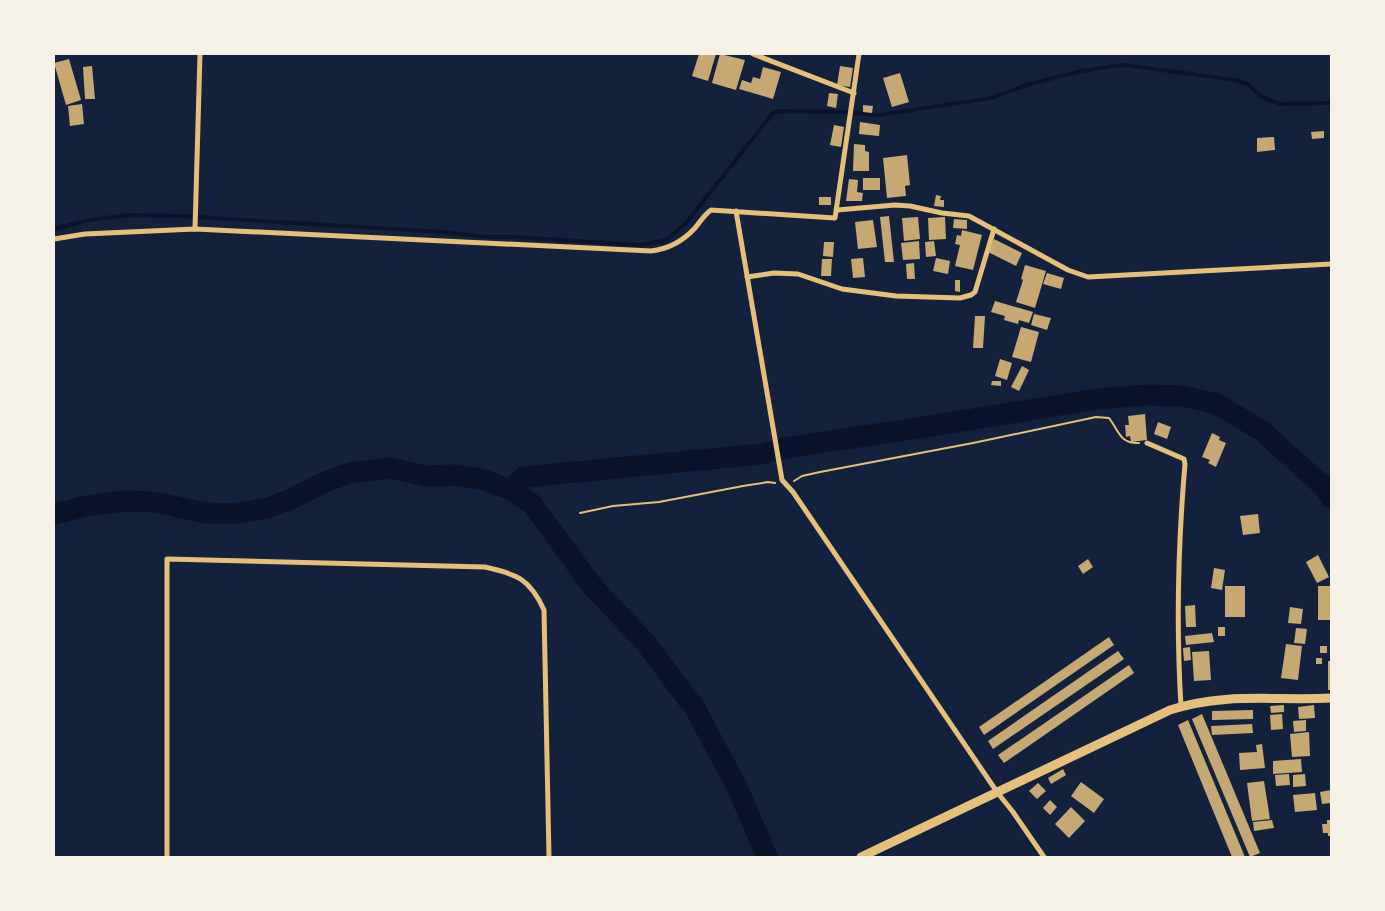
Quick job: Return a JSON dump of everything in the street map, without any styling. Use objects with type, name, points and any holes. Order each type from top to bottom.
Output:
[{"type":"street","points":[[195,229],[200,54]]},
{"type":"street","points":[[753,54],[854,93]]},
{"type":"street","points":[[54,239],[85,234],[195,229],[651,251],[674,245],[682,240],[695,228],[705,214],[711,210],[835,218],[859,54]]},
{"type":"street","points":[[837,210],[895,205],[969,216],[1068,270],[1088,277],[1331,264]]},
{"type":"street","points":[[736,211],[784,482],[793,492],[996,792],[1013,812],[1044,857]]},
{"type":"street","points":[[747,277],[774,273],[798,274],[842,289],[866,293],[960,298],[975,292],[994,229]]},
{"type":"street","points":[[1146,443],[1184,459],[1185,464],[1178,574],[1178,644],[1181,706]]},
{"type":"street","points":[[167,857],[167,559],[485,567],[508,572],[531,586],[544,610],[550,857]]},
{"type":"street","points":[[861,857],[1181,706],[1220,699],[1331,698]]},
{"type":"path","points":[[580,513],[613,506],[659,502],[768,482],[784,482],[820,472],[1096,417],[1109,418],[1123,440],[1130,443],[1146,443]]},
{"type":"building","points":[[699,54],[716,54],[708,81],[692,76]]},
{"type":"building","points":[[720,54],[745,60],[736,90],[712,83]]},
{"type":"building","points":[[69,59],[81,100],[66,105],[54,63]]},
{"type":"building","points":[[92,66],[95,99],[85,99],[83,67]]},
{"type":"building","points":[[840,66],[853,68],[850,87],[837,85]]},
{"type":"building","points":[[763,67],[781,72],[773,99],[739,89],[742,80],[751,83],[753,77],[760,79]]},
{"type":"building","points":[[900,73],[909,102],[892,107],[883,78]]},
{"type":"building","points":[[829,93],[838,94],[836,108],[827,106]]},
{"type":"building","points":[[82,104],[84,124],[70,126],[68,106]]},
{"type":"building","points":[[863,105],[873,106],[872,113],[863,112]]},
{"type":"building","points":[[860,122],[880,125],[879,136],[859,134]]},
{"type":"building","points":[[834,125],[844,127],[841,147],[830,145]]},
{"type":"building","points":[[1324,131],[1324,138],[1312,139],[1311,132]]},
{"type":"building","points":[[1274,137],[1275,150],[1257,152],[1257,138]]},
{"type":"building","points":[[854,144],[865,145],[865,151],[869,152],[869,171],[853,171]]},
{"type":"building","points":[[907,155],[910,185],[905,186],[906,196],[887,198],[883,158]]},
{"type":"building","points":[[863,178],[880,178],[880,190],[863,190]]},
{"type":"building","points":[[849,179],[858,180],[857,192],[863,193],[862,201],[846,201]]},
{"type":"building","points":[[936,195],[941,196],[940,200],[944,200],[944,207],[934,206]]},
{"type":"building","points":[[819,197],[831,197],[831,205],[819,205]]},
{"type":"building","points":[[889,216],[894,262],[885,262],[880,217]]},
{"type":"building","points":[[918,217],[920,239],[904,241],[902,218]]},
{"type":"building","points":[[945,217],[946,239],[929,240],[928,218]]},
{"type":"building","points":[[954,219],[967,220],[967,229],[953,228]]},
{"type":"building","points":[[873,220],[877,247],[858,249],[855,222]]},
{"type":"building","points":[[962,230],[982,235],[973,270],[955,266],[960,245],[955,244],[957,235],[961,236]]},
{"type":"building","points":[[994,239],[1022,253],[1016,266],[988,252]]},
{"type":"building","points":[[919,241],[920,259],[903,260],[901,243]]},
{"type":"building","points":[[934,241],[936,256],[926,257],[925,242]]},
{"type":"building","points":[[824,242],[834,242],[833,257],[823,256]]},
{"type":"building","points":[[863,258],[865,277],[853,278],[851,259]]},
{"type":"building","points":[[936,258],[950,261],[948,274],[933,271]]},
{"type":"building","points":[[822,259],[832,259],[831,276],[821,276]]},
{"type":"building","points":[[914,263],[915,279],[907,279],[906,264]]},
{"type":"building","points":[[1025,265],[1046,271],[1035,308],[1016,302],[1023,280],[1021,279]]},
{"type":"building","points":[[1047,273],[1064,278],[1061,289],[1043,284]]},
{"type":"building","points":[[955,280],[960,280],[960,292],[955,291]]},
{"type":"building","points":[[995,301],[1033,312],[1029,323],[1019,320],[1018,324],[1004,320],[1005,316],[991,312]]},
{"type":"building","points":[[1034,314],[1051,318],[1047,330],[1031,325]]},
{"type":"building","points":[[975,316],[985,316],[983,348],[973,348]]},
{"type":"building","points":[[1021,327],[1039,332],[1031,362],[1012,357]]},
{"type":"building","points":[[1000,359],[1012,363],[1007,380],[995,376]]},
{"type":"building","points":[[1022,366],[1029,370],[1019,391],[1011,387]]},
{"type":"building","points":[[992,381],[1001,381],[1001,386],[991,385]]},
{"type":"building","points":[[1145,414],[1147,440],[1131,442],[1130,436],[1126,437],[1125,425],[1129,425],[1128,416]]},
{"type":"building","points":[[1158,422],[1171,427],[1167,439],[1154,434]]},
{"type":"building","points":[[1212,433],[1220,437],[1219,440],[1226,443],[1216,467],[1208,463],[1210,460],[1202,457]]},
{"type":"building","points":[[1258,514],[1260,533],[1243,535],[1240,516]]},
{"type":"building","points":[[1318,555],[1329,577],[1317,583],[1306,562]]},
{"type":"building","points":[[1088,559],[1093,567],[1083,574],[1078,566]]},
{"type":"building","points":[[1214,568],[1225,570],[1222,590],[1211,588]]},
{"type":"building","points":[[1225,586],[1245,586],[1245,617],[1225,617]]},
{"type":"building","points":[[1318,586],[1331,586],[1331,620],[1318,620]]},
{"type":"building","points":[[1195,605],[1196,627],[1186,627],[1185,606]]},
{"type":"building","points":[[1290,607],[1303,609],[1301,624],[1288,623]]},
{"type":"building","points":[[1218,627],[1225,627],[1225,636],[1218,636]]},
{"type":"building","points":[[1296,628],[1307,629],[1305,644],[1294,643]]},
{"type":"building","points":[[1212,633],[1214,642],[1186,645],[1185,636]]},
{"type":"building","points":[[1109,637],[1114,645],[984,735],[979,727]]},
{"type":"building","points":[[1286,644],[1302,646],[1298,680],[1281,678]]},
{"type":"building","points":[[1320,646],[1327,646],[1327,653],[1320,653]]},
{"type":"building","points":[[1190,647],[1191,660],[1184,661],[1183,648]]},
{"type":"building","points":[[1118,651],[1124,659],[993,749],[988,741]]},
{"type":"building","points":[[1209,651],[1211,680],[1194,681],[1192,652]]},
{"type":"building","points":[[1316,658],[1322,658],[1322,664],[1316,664]]},
{"type":"building","points":[[1328,661],[1331,661],[1331,690],[1328,690]]},
{"type":"building","points":[[1129,665],[1134,673],[1004,763],[998,755]]},
{"type":"building","points":[[1284,705],[1284,712],[1271,713],[1270,706]]},
{"type":"building","points":[[1314,705],[1315,718],[1299,719],[1298,707]]},
{"type":"building","points":[[1253,710],[1253,719],[1212,720],[1212,711]]},
{"type":"building","points":[[1202,714],[1260,853],[1250,857],[1192,719]]},
{"type":"building","points":[[1282,714],[1283,729],[1271,730],[1270,715]]},
{"type":"building","points":[[1188,720],[1245,857],[1232,857],[1178,725]]},
{"type":"building","points":[[1306,720],[1306,731],[1294,732],[1293,721]]},
{"type":"building","points":[[1252,724],[1253,733],[1212,735],[1211,726]]},
{"type":"building","points":[[1309,732],[1310,756],[1292,757],[1290,734]]},
{"type":"building","points":[[1262,744],[1265,768],[1240,770],[1239,753],[1257,752],[1256,745]]},
{"type":"building","points":[[1301,759],[1302,772],[1273,774],[1273,761]]},
{"type":"building","points":[[1063,769],[1066,775],[1051,784],[1048,778]]},
{"type":"building","points":[[1289,774],[1290,785],[1276,786],[1275,775]]},
{"type":"building","points":[[1305,774],[1306,786],[1293,787],[1293,775]]},
{"type":"building","points":[[1264,781],[1270,819],[1252,821],[1247,783]]},
{"type":"building","points":[[1081,782],[1104,799],[1094,813],[1071,796]]},
{"type":"building","points":[[1038,783],[1046,791],[1037,799],[1029,791]]},
{"type":"building","points":[[1331,790],[1331,803],[1322,804],[1320,792]]},
{"type":"building","points":[[1315,793],[1317,810],[1295,812],[1293,795]]},
{"type":"building","points":[[1050,800],[1057,807],[1050,815],[1043,808]]},
{"type":"building","points":[[1071,807],[1085,821],[1069,838],[1055,824]]},
{"type":"building","points":[[1272,820],[1274,828],[1254,831],[1253,822]]},
{"type":"building","points":[[1327,820],[1331,820],[1331,836],[1328,836],[1328,833],[1323,833],[1322,824],[1327,824]]},
{"type":"waterway","points":[[54,229],[89,220],[130,215],[180,216],[444,232],[489,237],[640,245],[663,241],[686,223],[773,113],[779,111],[846,112],[879,115],[991,98],[1029,84],[1081,71],[1124,65],[1236,80],[1247,84],[1264,98],[1281,104],[1331,103]]},
{"type":"waterway","points":[[510,489],[524,477],[762,454],[785,448],[1096,399],[1147,395],[1183,396],[1217,404],[1262,431],[1323,486],[1331,498]]},
{"type":"waterway","points":[[54,514],[87,506],[124,501],[155,502],[206,513],[235,514],[271,507],[327,481],[350,473],[391,468],[425,476],[454,475],[481,479],[510,489],[532,504],[593,587],[645,642],[688,700],[691,701],[737,787],[767,857]]}]
